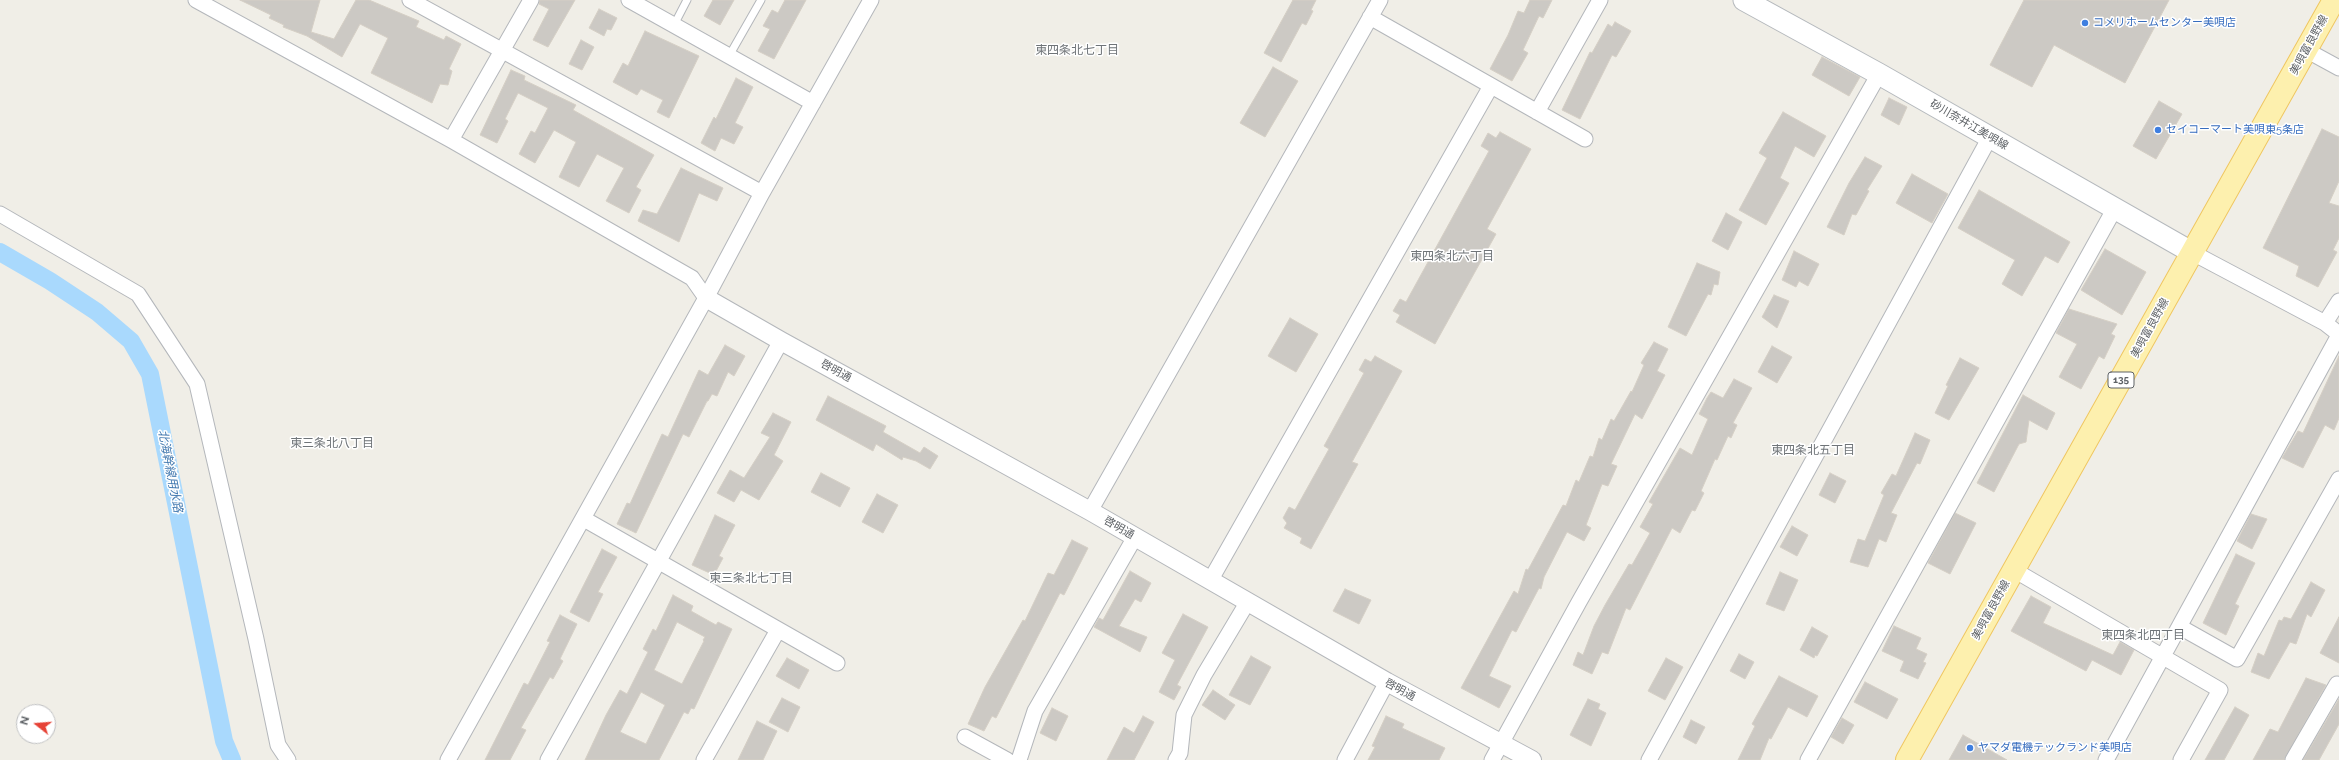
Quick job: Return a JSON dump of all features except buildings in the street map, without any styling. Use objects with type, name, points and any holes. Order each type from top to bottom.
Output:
[{"type":"main road","name":"砂川奈井江美唄線","points":[[1744,0],[1879,74],[2192,253]]},
{"type":"main road","name":"美唄富良野線","points":[[1907,760],[2334,0]]},
{"type":"street","points":[[196,0],[215,4],[692,278],[706,298]]},
{"type":"street","points":[[410,0],[762,193]]},
{"type":"street","points":[[450,140],[531,0]]},
{"type":"street","points":[[629,0],[813,103]]},
{"type":"street","points":[[448,760],[584,519],[762,193],[871,0]]},
{"type":"street","points":[[1090,511],[1380,0]]},
{"type":"street","points":[[1537,112],[1600,0]]},
{"type":"street","points":[[1370,17],[1585,139]]},
{"type":"street","points":[[2306,50],[2339,68]]},
{"type":"street","points":[[1492,760],[1579,602],[1879,74]]},
{"type":"street","points":[[1210,582],[1491,86]]},
{"type":"street","points":[[1649,760],[1990,137]]},
{"type":"street","points":[[1808,760],[2115,208]]},
{"type":"street","points":[[0,214],[138,294],[197,384],[256,639],[278,745],[288,760]]},
{"type":"street","points":[[2106,760],[2339,334],[2325,323],[2192,253]]},
{"type":"street","name":"啓明通","points":[[706,298],[781,341],[1090,511],[1210,582],[1387,682],[1532,760]]},
{"type":"street","points":[[2325,323],[2339,302]]},
{"type":"street","points":[[548,760],[781,341]]},
{"type":"street","points":[[2180,627],[2237,659],[2339,479]]},
{"type":"street","points":[[584,519],[837,663]]},
{"type":"street","points":[[1019,760],[1035,711],[1135,537]]},
{"type":"street","points":[[2014,570],[2220,690],[2181,760]]},
{"type":"street","points":[[1176,760],[1180,753],[1184,716],[1204,675],[1247,603]]},
{"type":"street","points":[[704,760],[778,630]]},
{"type":"street","points":[[1345,760],[1387,682]]},
{"type":"street","points":[[2293,760],[2337,684],[2339,685]]},
{"type":"street","points":[[965,738],[1006,760]]},
{"type":"lane","points":[[674,25],[688,0]]},
{"type":"lane","points":[[729,56],[761,0]]},
{"type":"waterway","name":"北海幹線用水路","points":[[0,252],[50,281],[97,312],[131,341],[150,374],[224,741],[232,760]]},
{"type":"place","name":"コメリホームセンター美唄店","points":[[2085,23]]},
{"type":"place","name":"セイコーマート美唄東5条店","points":[[2158,130]]},
{"type":"place","name":"ヤマダ電機テックランド美唄店","points":[[1970,748]]},
{"type":"district","name":"東四条北七丁目","points":[[1077,50]]},
{"type":"district","name":"東四条北六丁目","points":[[1452,256]]},
{"type":"district","name":"東三条北八丁目","points":[[332,443]]},
{"type":"district","name":"東四条北五丁目","points":[[1813,450]]},
{"type":"district","name":"東三条北七丁目","points":[[751,578]]},
{"type":"district","name":"東四条北四丁目","points":[[2143,635]]}]
